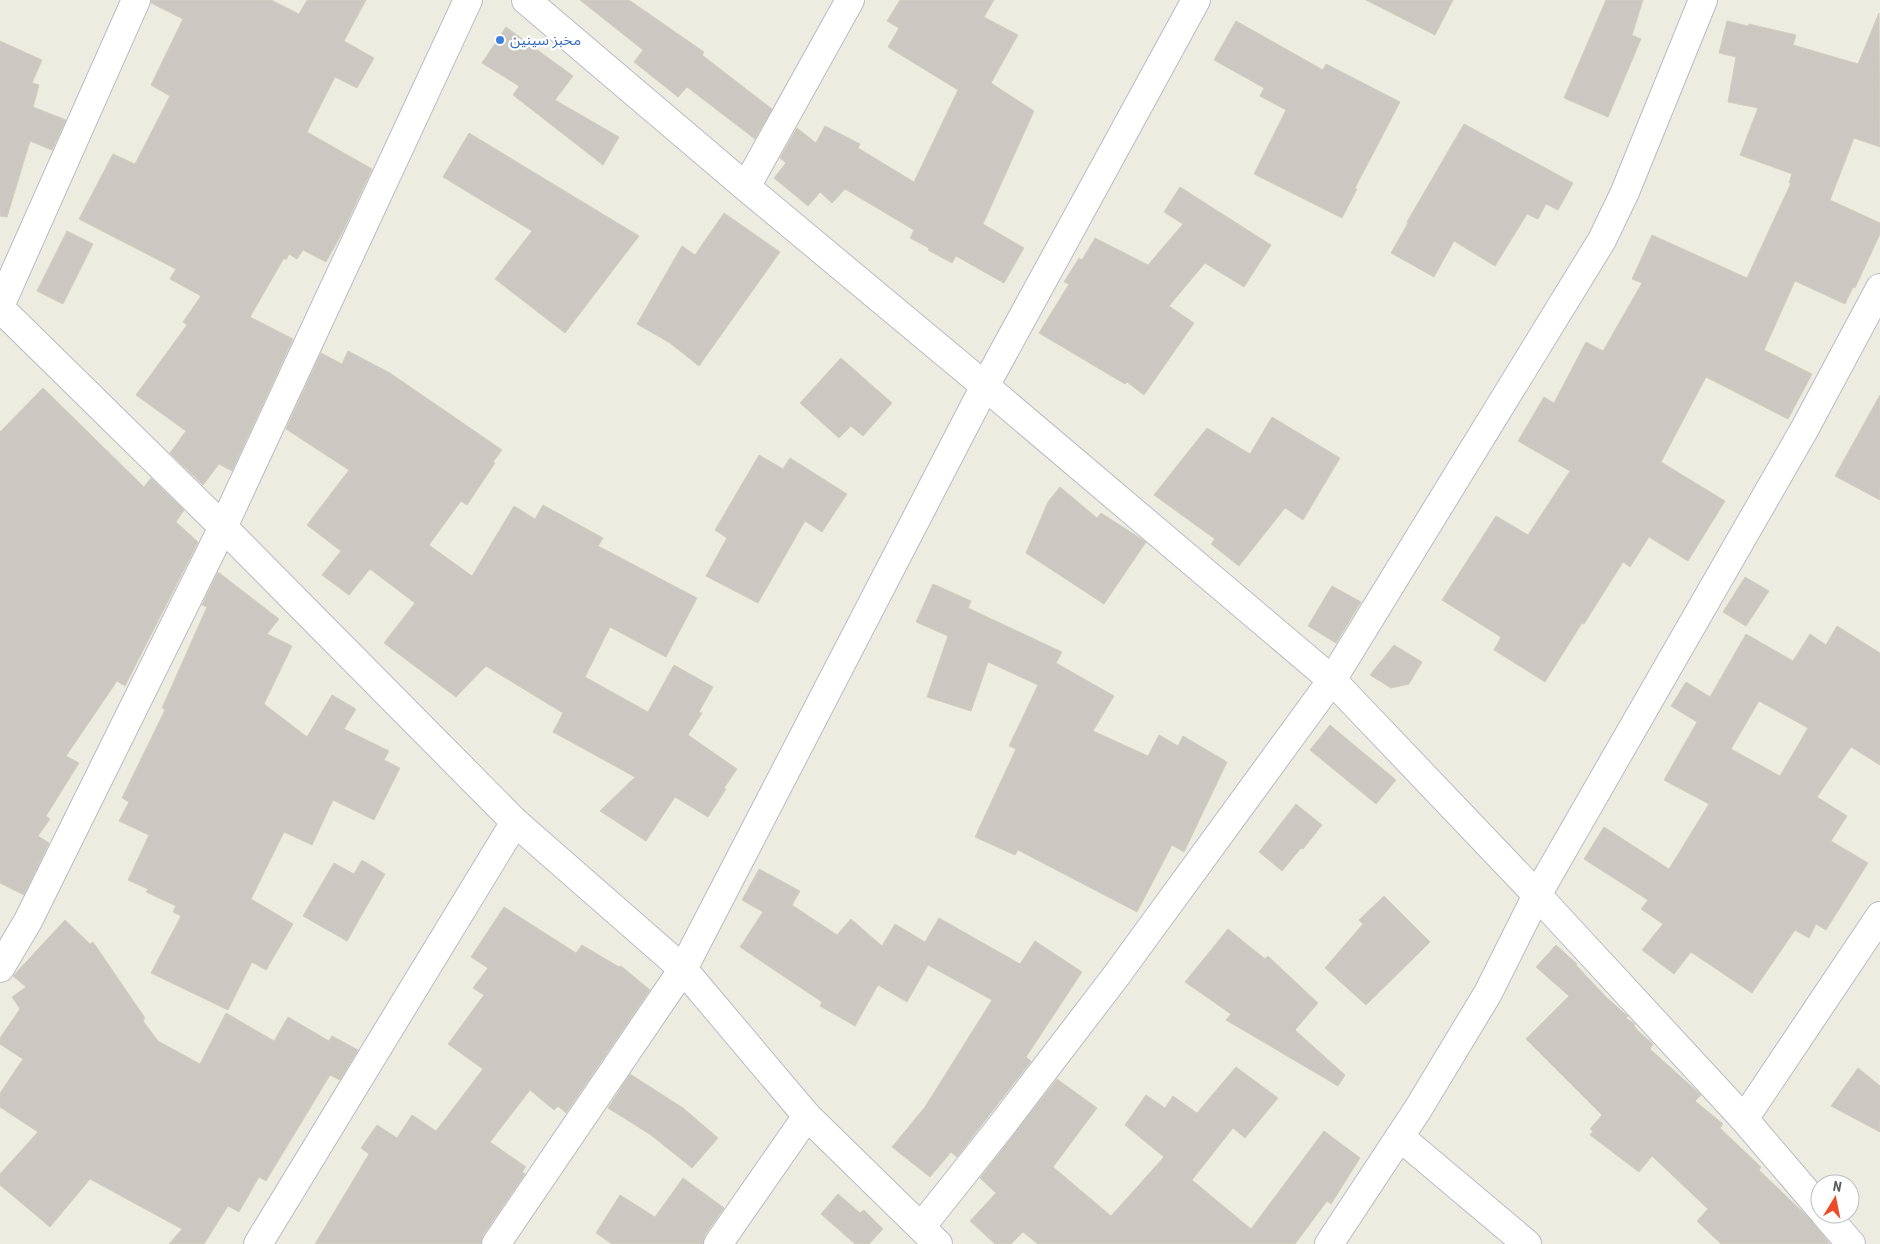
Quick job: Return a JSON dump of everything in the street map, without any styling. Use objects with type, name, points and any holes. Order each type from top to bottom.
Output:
[{"type":"street","points":[[136,0],[0,307],[223,527],[515,822],[683,969],[807,1116],[929,1235],[999,1129],[1110,984],[1332,680],[1602,240],[1625,192],[1703,0]]},
{"type":"street","points":[[0,968],[28,921],[223,527],[468,0]]},
{"type":"street","points":[[526,0],[1332,680],[1538,895],[1744,1119],[1810,1196]]},
{"type":"street","points":[[746,187],[850,0]]},
{"type":"street","points":[[496,1244],[683,969],[985,386],[1196,0]]},
{"type":"street","points":[[1329,1244],[1400,1137],[1488,993],[1538,895],[1804,430],[1880,288]]},
{"type":"street","points":[[258,1244],[515,822]]},
{"type":"street","points":[[1744,1119],[1880,916]]},
{"type":"street","points":[[718,1244],[807,1116]]},
{"type":"street","points":[[1400,1137],[1527,1244]]},
{"type":"street","points":[[1834,1224],[1851,1244]]},
{"type":"building","points":[[151,0],[271,0],[299,14],[307,0],[366,0],[344,41],[374,58],[357,88],[335,77],[307,132],[372,169],[326,262],[303,250],[297,259],[289,254],[286,260],[284,258],[250,317],[293,339],[232,471],[219,464],[203,485],[170,453],[186,431],[136,395],[187,325],[183,322],[201,296],[170,279],[176,269],[79,219],[113,154],[135,164],[170,96],[151,85],[183,19],[151,3]]},
{"type":"building","points":[[580,0],[629,0],[704,52],[702,55],[772,109],[755,139],[687,87],[678,97],[634,62],[643,50]]},
{"type":"building","points":[[900,0],[994,0],[984,17],[1018,35],[991,83],[1034,111],[983,224],[1024,248],[1004,283],[956,256],[952,263],[928,250],[929,248],[910,238],[914,230],[845,189],[832,203],[820,192],[808,206],[774,178],[786,163],[780,158],[797,128],[816,143],[825,126],[860,144],[858,148],[914,182],[958,90],[888,47],[899,28],[887,21]]},
{"type":"building","points":[[1366,0],[1453,0],[1435,35]]},
{"type":"building","points":[[1606,0],[1643,0],[1632,35],[1641,39],[1608,117],[1564,98]]},
{"type":"building","points":[[1879,13],[1880,147],[1854,138],[1830,200],[1880,223],[1880,234],[1855,288],[1853,287],[1845,304],[1795,281],[1764,350],[1812,374],[1788,419],[1706,377],[1661,462],[1725,501],[1688,561],[1649,537],[1630,567],[1623,562],[1545,682],[1494,650],[1501,637],[1442,600],[1496,516],[1528,535],[1570,471],[1518,441],[1544,397],[1554,403],[1586,342],[1603,351],[1642,283],[1632,279],[1652,235],[1747,278],[1791,183],[1789,183],[1792,174],[1740,155],[1758,108],[1728,102],[1736,57],[1719,53],[1727,21],[1796,35],[1793,45],[1858,64]]},
{"type":"building","points":[[1236,21],[1323,70],[1326,64],[1400,102],[1355,188],[1357,189],[1342,218],[1254,174],[1286,110],[1260,96],[1264,88],[1214,60]]},
{"type":"building","points":[[506,27],[573,76],[555,100],[619,137],[603,165],[513,95],[519,86],[482,63]]},
{"type":"building","points":[[0,41],[42,60],[32,83],[39,85],[33,107],[66,120],[52,150],[30,141],[7,217],[0,216]]},
{"type":"building","points":[[1464,124],[1573,183],[1558,210],[1546,204],[1538,219],[1527,214],[1495,266],[1454,241],[1434,277],[1391,253]]},
{"type":"building","points":[[469,133],[639,236],[565,333],[495,279],[532,231],[443,177]]},
{"type":"building","points":[[1180,187],[1271,245],[1244,287],[1205,263],[1169,306],[1194,323],[1144,395],[1127,382],[1125,384],[1039,333],[1069,284],[1064,282],[1079,258],[1082,260],[1095,238],[1148,265],[1183,224],[1164,212]]},
{"type":"building","points":[[724,213],[780,252],[699,366],[670,343],[637,324],[682,246],[695,255]]},
{"type":"building","points":[[67,231],[93,244],[63,304],[37,291]]},
{"type":"building","points":[[348,351],[390,373],[502,450],[467,505],[461,501],[429,545],[472,576],[514,506],[535,519],[543,505],[603,538],[598,546],[697,598],[666,657],[610,627],[585,677],[648,712],[674,665],[713,687],[699,712],[702,713],[688,735],[737,769],[708,817],[675,797],[646,841],[600,811],[635,777],[553,732],[563,713],[486,666],[456,697],[384,643],[415,603],[370,569],[349,595],[322,575],[341,551],[307,525],[349,470],[286,429],[321,353],[342,364]]},
{"type":"building","points":[[841,358],[892,403],[863,436],[851,426],[839,438],[800,403]]},
{"type":"building","points":[[43,388],[144,487],[151,478],[184,510],[176,522],[198,542],[125,686],[117,681],[66,756],[79,763],[46,816],[50,819],[38,836],[49,843],[24,895],[0,883],[0,432]]},
{"type":"building","points":[[1880,395],[1880,500],[1835,476]]},
{"type":"building","points":[[1272,417],[1340,458],[1303,520],[1285,508],[1239,566],[1211,544],[1215,539],[1154,495],[1207,428],[1250,454]]},
{"type":"building","points":[[759,455],[783,469],[790,458],[847,494],[822,532],[805,521],[758,603],[706,576],[727,538],[715,530]]},
{"type":"building","points":[[1060,487],[1097,518],[1101,513],[1146,542],[1104,604],[1026,553],[1048,502]]},
{"type":"building","points":[[218,572],[279,619],[267,634],[292,646],[264,704],[307,737],[332,695],[356,709],[344,729],[389,751],[384,760],[400,768],[374,820],[333,800],[312,845],[284,832],[251,899],[293,924],[266,970],[252,962],[228,1010],[151,973],[181,916],[173,912],[176,906],[146,892],[148,889],[128,880],[149,835],[119,821],[129,802],[122,798],[165,710],[162,708],[207,607],[202,605]]},
{"type":"building","points":[[1745,577],[1769,591],[1746,626],[1723,612]]},
{"type":"building","points":[[933,584],[971,601],[968,608],[1062,652],[1056,663],[1114,696],[1093,731],[1148,756],[1159,735],[1178,746],[1183,736],[1227,762],[1184,852],[1172,845],[1137,912],[1018,850],[1015,855],[975,837],[1016,749],[1009,746],[1038,685],[988,662],[971,711],[927,697],[948,636],[916,622]]},
{"type":"building","points":[[1332,586],[1361,602],[1336,643],[1308,626]]},
{"type":"building","points":[[1837,626],[1880,653],[1880,765],[1851,747],[1817,797],[1847,816],[1831,841],[1868,863],[1826,930],[1816,924],[1809,938],[1795,930],[1752,993],[1691,952],[1674,974],[1642,950],[1663,924],[1641,909],[1648,900],[1584,859],[1604,827],[1669,869],[1709,804],[1664,780],[1697,722],[1671,706],[1686,682],[1710,697],[1746,634],[1793,661],[1810,634],[1826,645]],"holes":[[[1759,701],[1808,728],[1780,776],[1731,749]]]},
{"type":"building","points":[[1394,645],[1422,662],[1409,684],[1391,688],[1370,675]]},
{"type":"building","points":[[1330,725],[1396,780],[1376,804],[1310,750]]},
{"type":"building","points":[[1296,804],[1322,825],[1282,871],[1259,852]]},
{"type":"building","points":[[362,860],[385,874],[347,941],[303,916],[334,863],[354,874]]},
{"type":"building","points":[[759,869],[800,891],[792,905],[837,935],[851,919],[882,946],[895,924],[925,942],[939,918],[1020,964],[1035,941],[1082,972],[1026,1057],[1031,1061],[957,1157],[951,1152],[930,1177],[892,1147],[925,1107],[992,1000],[928,965],[907,1002],[878,985],[855,1026],[820,1006],[822,1002],[740,947],[763,912],[742,900]]},
{"type":"building","points":[[1384,896],[1430,942],[1366,1005],[1325,968],[1363,924],[1359,920]]},
{"type":"building","points":[[504,907],[576,953],[582,945],[619,967],[621,966],[650,990],[566,1113],[558,1106],[554,1110],[530,1090],[490,1142],[526,1167],[522,1172],[525,1174],[483,1235],[481,1244],[315,1244],[369,1154],[361,1148],[377,1125],[397,1138],[412,1115],[436,1131],[483,1069],[448,1044],[484,995],[473,988],[488,968],[471,957]]},
{"type":"building","points":[[65,920],[90,944],[93,942],[145,1018],[143,1021],[158,1041],[200,1064],[226,1013],[274,1041],[288,1017],[329,1041],[332,1036],[358,1050],[340,1080],[330,1075],[266,1181],[259,1177],[239,1212],[228,1206],[204,1244],[169,1244],[182,1229],[90,1179],[50,1227],[0,1185],[0,1174],[38,1132],[0,1107],[0,1093],[23,1059],[0,1044],[0,1038],[20,1009],[12,997],[26,987],[13,976]]},
{"type":"building","points":[[1228,929],[1265,959],[1268,956],[1318,1003],[1295,1030],[1345,1075],[1338,1086],[1226,1020],[1231,1014],[1185,982]]},
{"type":"building","points":[[1556,945],[1577,964],[1606,997],[1628,1016],[1626,1018],[1635,1024],[1634,1026],[1638,1031],[1653,1044],[1650,1049],[1701,1095],[1695,1101],[1723,1124],[1720,1128],[1761,1167],[1759,1170],[1810,1219],[1810,1224],[1814,1224],[1830,1244],[1721,1244],[1697,1221],[1708,1209],[1652,1156],[1639,1172],[1590,1135],[1593,1131],[1590,1129],[1602,1115],[1526,1039],[1569,996],[1536,967]]},
{"type":"building","points":[[1236,1067],[1278,1098],[1245,1138],[1233,1128],[1192,1180],[1251,1229],[1324,1131],[1360,1158],[1331,1204],[1327,1201],[1295,1244],[1038,1244],[1023,1232],[1011,1244],[995,1244],[970,1221],[996,1193],[980,1178],[1057,1079],[1097,1108],[1053,1167],[1111,1216],[1164,1157],[1125,1125],[1146,1095],[1165,1108],[1173,1096],[1197,1113]]},
{"type":"building","points":[[1858,1068],[1880,1086],[1880,1132],[1831,1106]]},
{"type":"building","points":[[630,1074],[683,1108],[718,1138],[692,1168],[651,1135],[608,1108]]},
{"type":"building","points":[[683,1178],[724,1208],[705,1235],[703,1244],[612,1244],[596,1233],[620,1195],[655,1217]]},
{"type":"building","points":[[838,1194],[860,1213],[864,1210],[883,1229],[869,1244],[855,1244],[821,1214]]},
{"type":"place","name":"مخبز سينين","points":[[500,40]]}]
